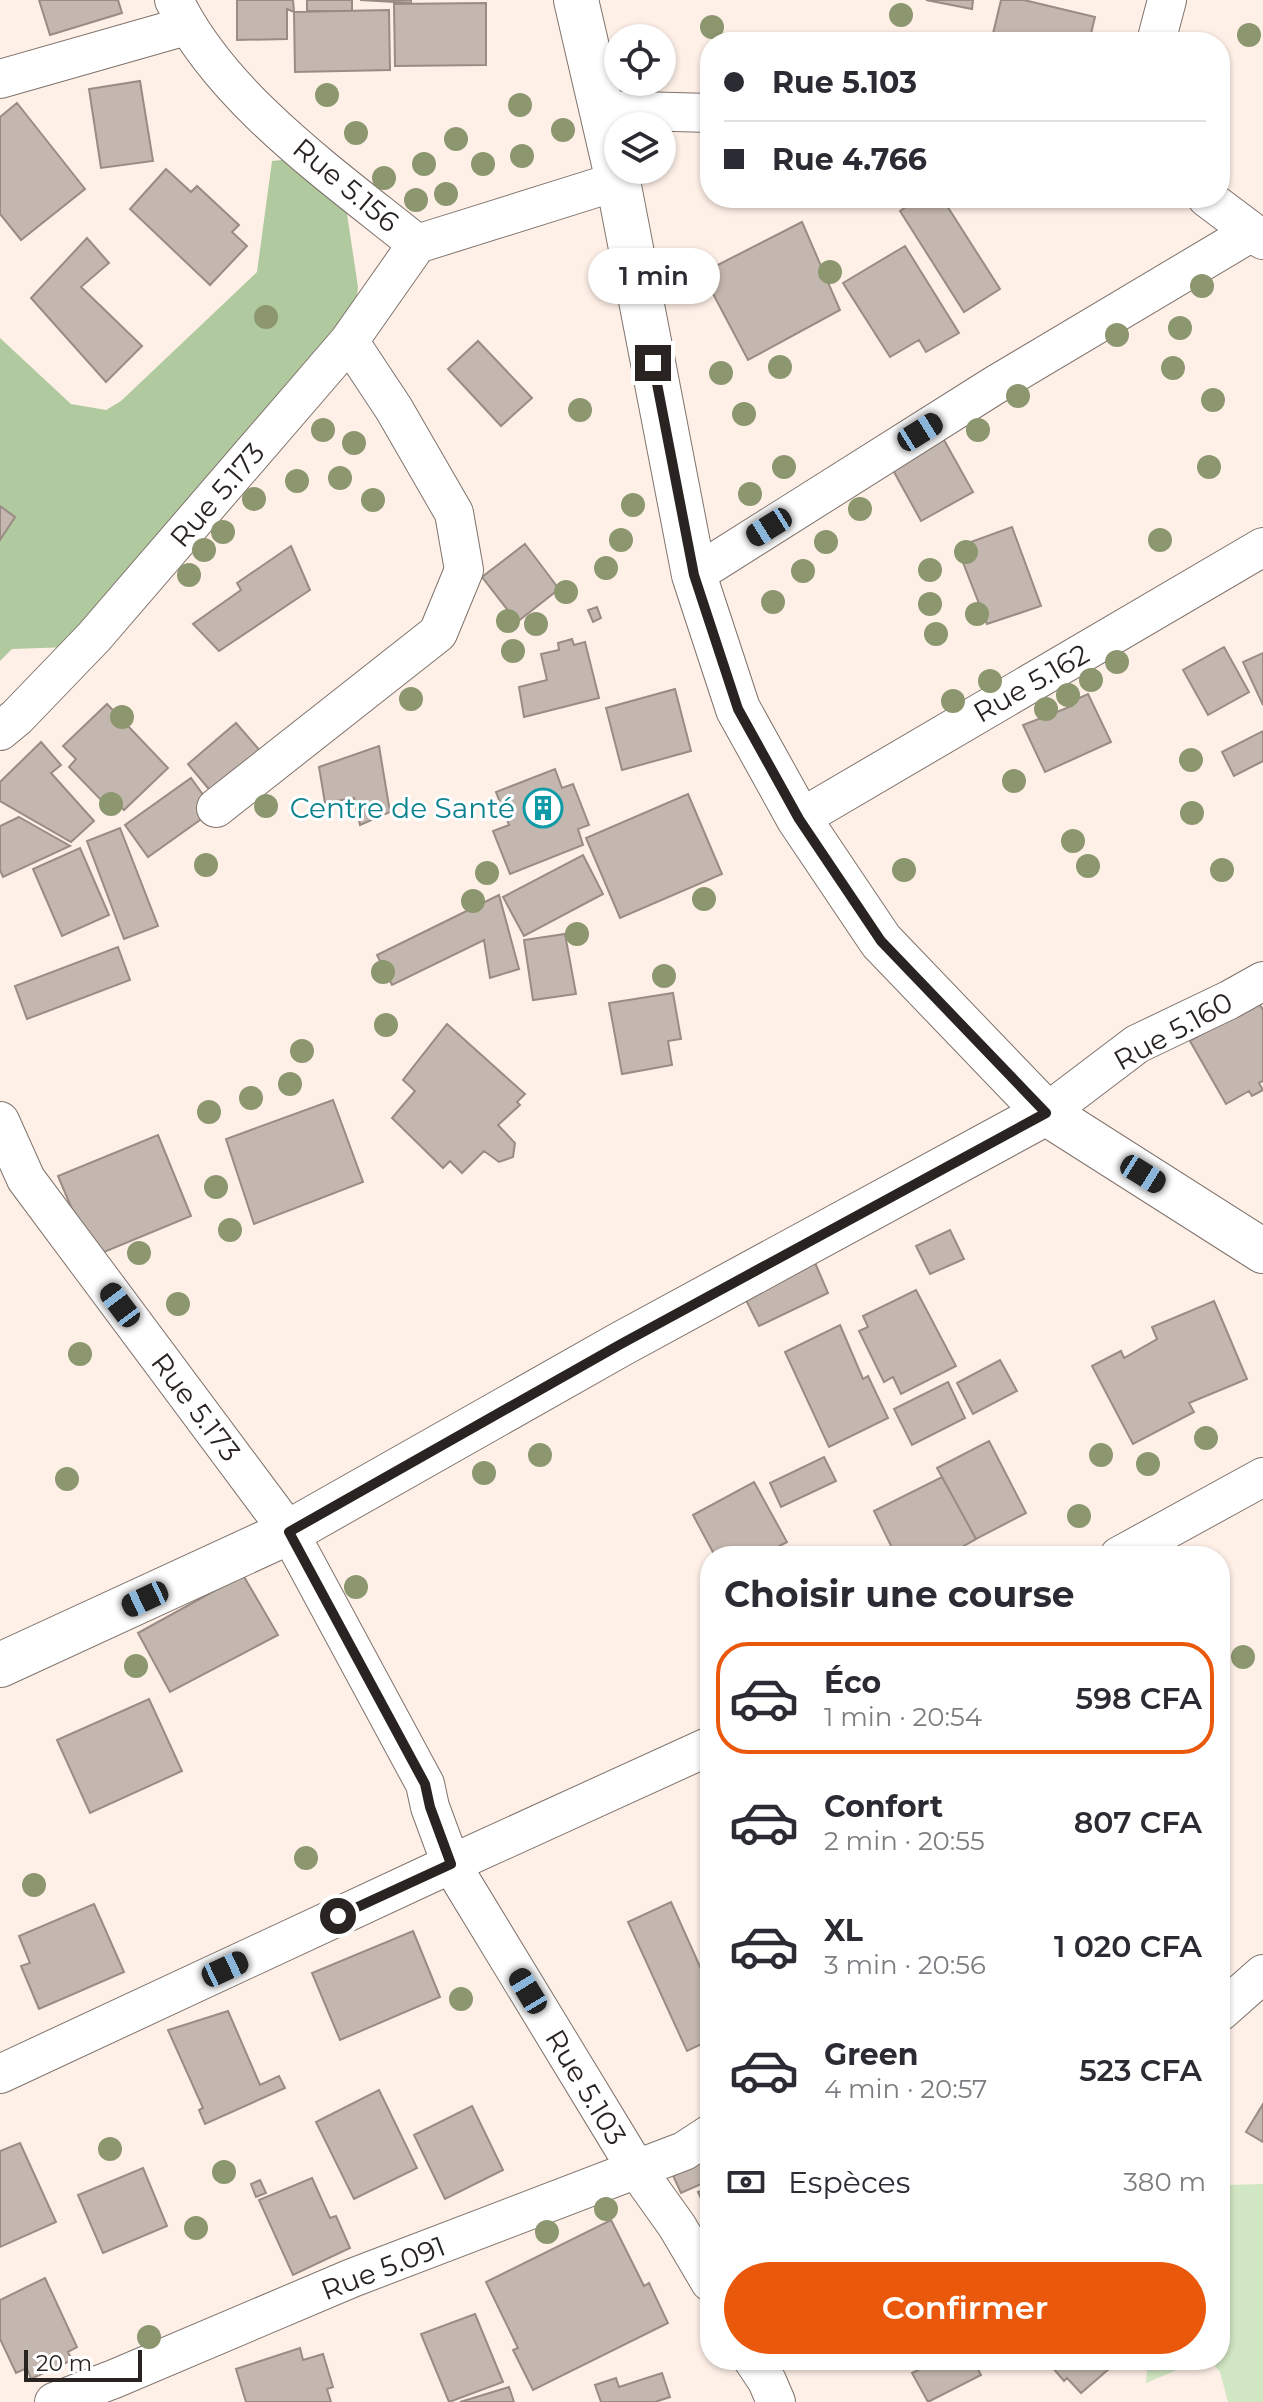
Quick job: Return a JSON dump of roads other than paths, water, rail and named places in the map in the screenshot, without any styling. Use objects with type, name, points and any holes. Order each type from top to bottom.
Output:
[{"type":"street","points":[[576,0],[604,115]]},
{"type":"street","points":[[1159,32],[1167,0]]},
{"type":"street","points":[[0,79],[180,13]]},
{"type":"street","name":"Rue 5.156","points":[[180,13],[210,59],[240,93],[309,157],[417,244],[608,184]]},
{"type":"street","points":[[603,110],[700,113]]},
{"type":"street","points":[[619,184],[694,575],[738,709],[799,819],[881,941],[1046,1113],[1263,1251]]},
{"type":"street","points":[[694,575],[995,385],[1258,236],[1220,208]]},
{"type":"street","name":"Rue 5.173","points":[[0,731],[94,637],[349,341],[417,244]]},
{"type":"street","points":[[216,808],[438,633],[464,570],[454,513],[394,409],[349,341]]},
{"type":"street","name":"Rue 5.162","points":[[799,819],[1263,547]]},
{"type":"street","name":"Rue 5.160","points":[[1046,1113],[1137,1044],[1263,981]]},
{"type":"street","points":[[0,1665],[289,1532],[621,1344],[1046,1113]]},
{"type":"street","name":"Rue 5.173","points":[[0,1121],[13,1187],[289,1532],[425,1784],[451,1864]]},
{"type":"street","points":[[1137,1546],[1263,1477]]},
{"type":"street","points":[[0,2074],[700,1751]]},
{"type":"street","name":"Rue 5.103","points":[[451,1864],[637,2170],[700,2265]]},
{"type":"street","points":[[1230,2003],[1263,1974]]},
{"type":"street","name":"Rue 5.091","points":[[54,2402],[352,2278],[684,2151],[700,2141]]},
{"type":"street","points":[[760,2370],[776,2402]]},
{"type":"place","name":"Centre de Santé","points":[[543,808]]}]
